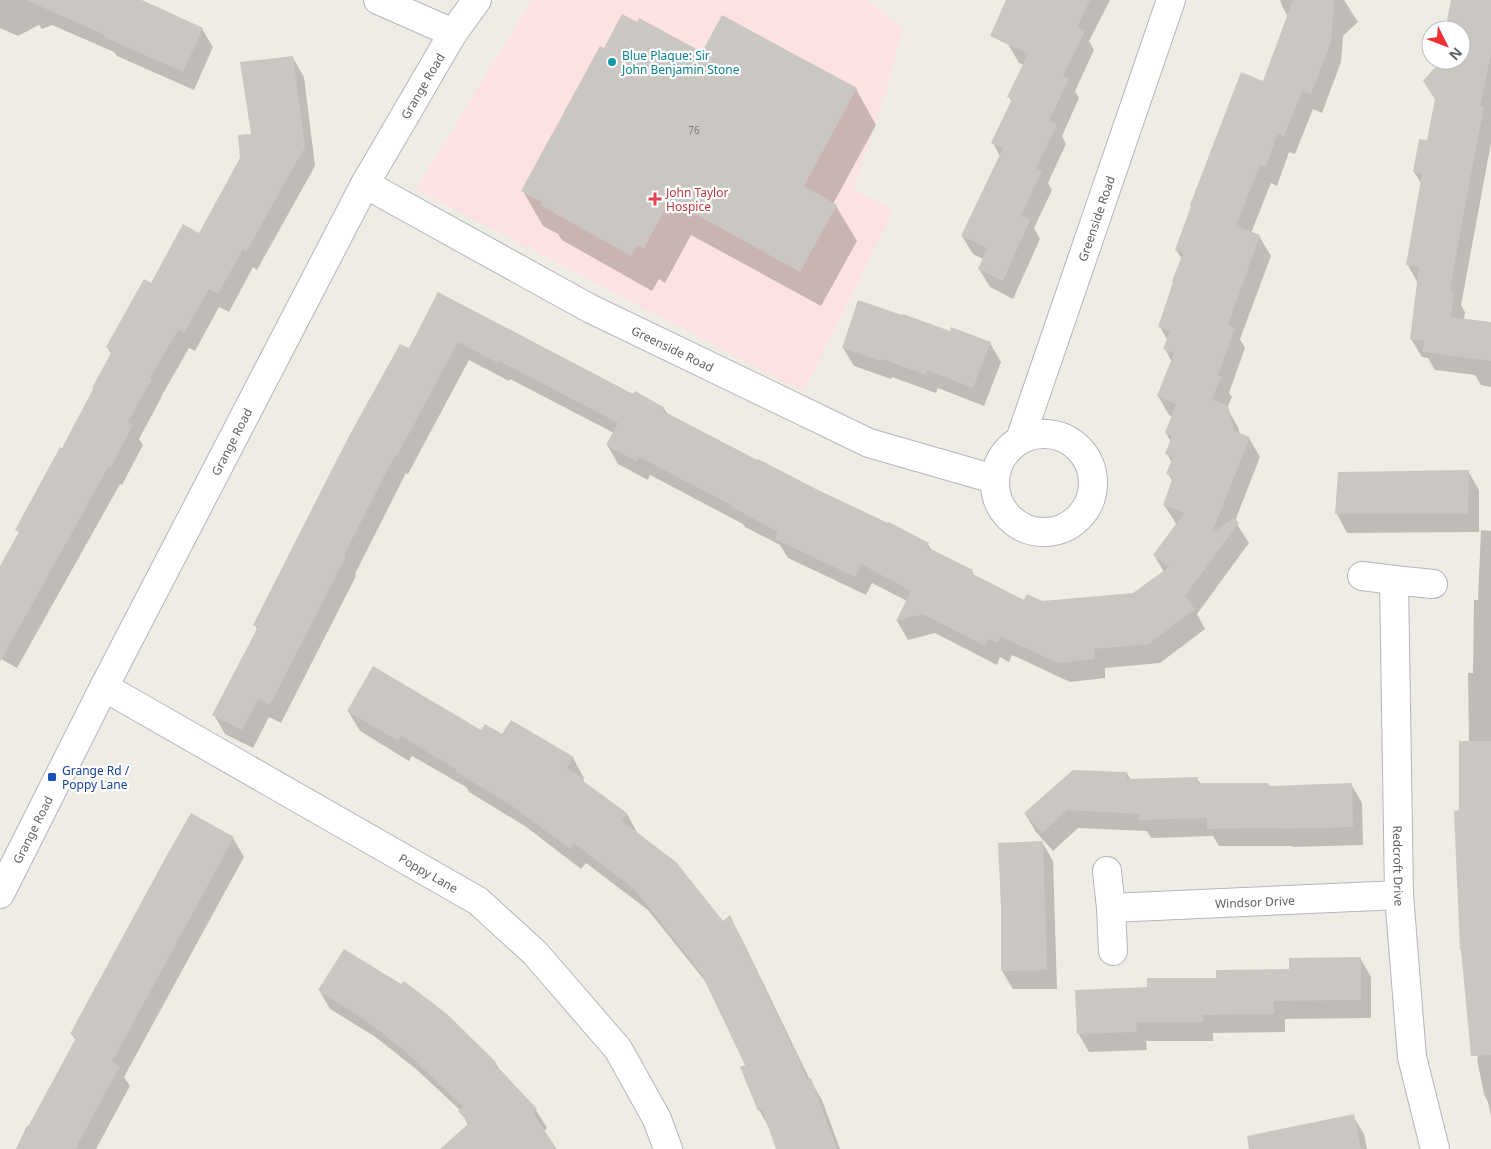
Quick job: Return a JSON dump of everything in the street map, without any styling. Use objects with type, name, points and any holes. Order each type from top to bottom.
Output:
[{"type":"street","points":[[378,0],[453,33]]},
{"type":"street","name":"Grange Road","points":[[0,894],[104,687],[365,184],[453,33],[477,0]]},
{"type":"street","name":"Greenside Road","points":[[1021,437],[1056,433],[1085,452],[1093,469],[1093,494],[1080,518],[1064,529],[1035,532],[1011,521],[998,503],[994,479],[1002,454],[1021,437],[1171,0]]},
{"type":"street","name":"Greenside Road","points":[[365,184],[589,308],[869,443],[994,479]]},
{"type":"street","points":[[1362,576],[1433,584]]},
{"type":"street","name":"Redcroft Drive","points":[[1394,580],[1399,895],[1412,1057],[1435,1149]]},
{"type":"street","name":"Poppy Lane","points":[[104,687],[478,901],[535,953],[618,1049],[657,1119],[668,1149]]},
{"type":"street","points":[[1107,871],[1113,951]]},
{"type":"street","name":"Windsor Drive","points":[[1111,908],[1399,895]]},
{"type":"shaded area","name":"John Taylor Hospice","points":[[532,0],[866,0],[903,28],[884,98],[853,189],[893,210],[804,392],[416,189]]},
{"type":"building","points":[[26,0],[142,0],[203,28],[183,72]]},
{"type":"building","points":[[1006,0],[1090,0],[1077,27],[1085,31],[1063,76],[1069,78],[1049,121],[1057,125],[1036,168],[1042,171],[1021,215],[1030,220],[1003,281],[978,269],[987,248],[961,236],[1003,148],[991,143],[1012,99],[1007,97],[1028,54],[990,36]]},
{"type":"building","points":[[1293,0],[1334,0],[1331,42],[1311,94],[1302,91],[1284,136],[1278,133],[1266,167],[1260,165],[1236,226],[1260,235],[1228,325],[1235,328],[1218,375],[1221,377],[1212,399],[1228,406],[1234,431],[1250,437],[1212,533],[1234,518],[1239,523],[1185,596],[1195,609],[1149,644],[1094,649],[1095,659],[1058,663],[1001,637],[998,643],[989,639],[985,646],[923,614],[896,621],[911,591],[861,564],[855,577],[775,539],[778,532],[733,506],[639,457],[636,461],[606,445],[618,423],[499,361],[498,363],[458,342],[397,456],[395,455],[270,705],[258,699],[242,730],[212,715],[258,627],[253,625],[349,436],[400,344],[409,348],[438,292],[633,394],[635,391],[665,408],[663,411],[757,460],[889,522],[929,543],[927,547],[973,570],[971,573],[1024,600],[1027,594],[1042,601],[1133,593],[1169,567],[1153,555],[1184,513],[1163,505],[1173,477],[1166,474],[1173,457],[1165,454],[1172,436],[1165,433],[1176,404],[1157,396],[1174,353],[1163,349],[1170,331],[1158,327],[1183,253],[1175,250],[1190,205],[1241,72],[1263,81]]},
{"type":"building","points":[[1451,0],[1491,0],[1491,55],[1480,106],[1484,107],[1450,291],[1454,292],[1451,317],[1491,322],[1491,361],[1423,352],[1424,341],[1410,339],[1419,267],[1406,265],[1422,174],[1413,172],[1419,139],[1427,140],[1435,99],[1423,81],[1433,70],[1471,70],[1471,20],[1447,20]]},
{"type":"building","points":[[622,14],[637,22],[639,18],[702,52],[722,15],[857,88],[804,186],[837,205],[800,272],[670,200],[644,248],[638,245],[631,256],[540,205],[542,202],[521,191],[600,46],[604,48]]},
{"type":"building","points":[[293,56],[305,147],[246,252],[243,249],[218,294],[209,289],[184,333],[178,330],[150,378],[152,379],[128,422],[133,425],[111,467],[109,466],[0,662],[0,566],[19,532],[15,530],[93,389],[112,351],[106,347],[144,279],[151,283],[183,224],[199,233],[240,158],[238,135],[251,134],[240,62]]},
{"type":"building","points":[[858,300],[950,331],[951,327],[991,342],[973,388],[927,370],[926,375],[882,359],[881,361],[842,348]]},
{"type":"building","points":[[1469,470],[1468,514],[1335,514],[1338,472]]},
{"type":"building","points":[[373,666],[481,730],[485,724],[502,734],[511,720],[574,757],[567,768],[627,813],[622,821],[676,862],[723,921],[730,915],[793,1045],[807,1080],[811,1078],[837,1149],[776,1149],[762,1109],[758,1111],[740,1067],[745,1065],[701,973],[635,890],[574,843],[570,849],[512,806],[456,772],[457,770],[401,736],[398,741],[347,711]]},
{"type":"building","points":[[1459,741],[1491,741],[1491,1055],[1471,1056],[1460,950],[1454,811],[1459,810]]},
{"type":"building","points":[[1073,770],[1127,772],[1127,779],[1198,777],[1198,783],[1268,783],[1268,786],[1352,783],[1353,827],[1207,829],[1207,818],[1139,820],[1139,814],[1067,810],[1042,833],[1024,813]]},
{"type":"building","points":[[191,813],[234,837],[112,1062],[120,1066],[75,1149],[16,1149],[76,1038],[70,1034]]},
{"type":"building","points":[[1043,841],[1047,970],[1001,971],[998,843]]},
{"type":"building","points":[[344,949],[401,984],[404,981],[447,1014],[496,1062],[494,1063],[537,1109],[533,1113],[557,1149],[440,1149],[469,1123],[458,1111],[463,1107],[404,1050],[362,1018],[318,990]]},
{"type":"building","points":[[1361,957],[1361,1000],[1274,1001],[1274,1014],[1203,1015],[1203,1022],[1136,1022],[1137,1032],[1077,1034],[1075,990],[1147,987],[1147,978],[1216,978],[1216,970],[1289,969],[1289,958]]},
{"type":"building","points":[[1354,1114],[1361,1149],[1249,1149],[1247,1136]]},
{"type":"place","name":"Blue Plaque: Sir John Benjamin Stone","points":[[612,62]]},
{"type":"place","name":"John Taylor Hospice","points":[[655,199]]},
{"type":"place","name":"Grange Rd / Poppy Lane","points":[[52,777]]}]
